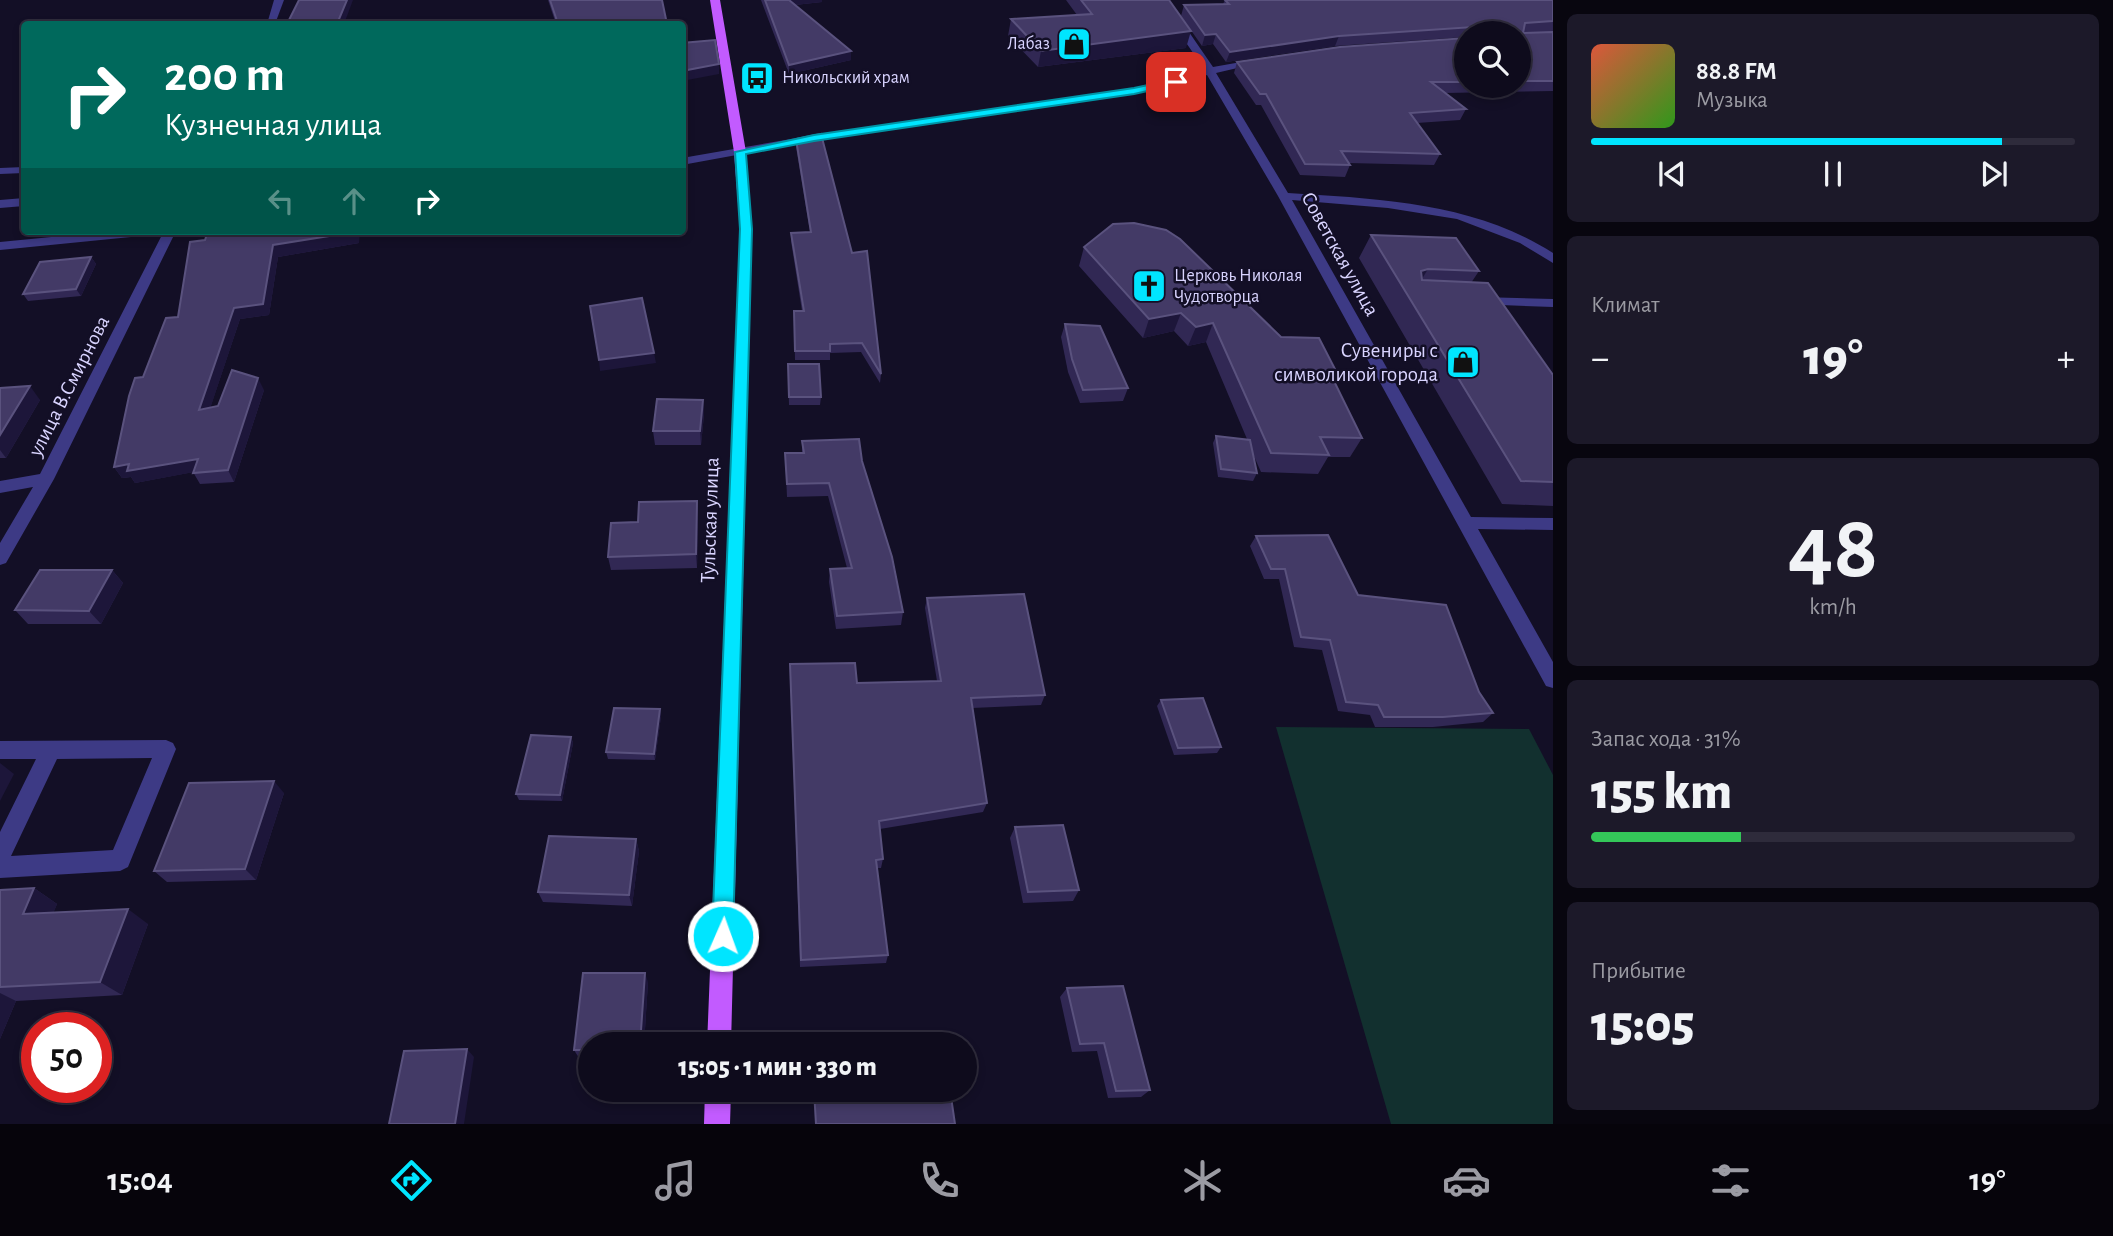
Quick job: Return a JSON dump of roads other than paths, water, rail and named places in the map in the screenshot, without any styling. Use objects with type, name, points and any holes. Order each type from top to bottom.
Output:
[{"type":"main road","name":"Тульская улица","points":[[715,0],[740,152],[746,229],[719,1032]]},
{"type":"main road","points":[[716,1124],[717,1102]]},
{"type":"street","points":[[272,21],[279,0]]},
{"type":"street","name":"Советская улица","points":[[1162,0],[1210,71],[1284,197],[1553,680]]},
{"type":"street","points":[[686,161],[814,138],[1134,91],[1210,71],[1275,60]]},
{"type":"street","points":[[0,171],[21,170]]},
{"type":"street","points":[[1284,197],[1359,202],[1450,214],[1531,242],[1553,259]]},
{"type":"street","points":[[0,204],[21,202]]},
{"type":"street","points":[[0,246],[111,235]]},
{"type":"street","name":"улица В.Смирнова","points":[[0,558],[46,479],[168,235]]},
{"type":"street","points":[[1470,301],[1553,303]]},
{"type":"street","points":[[0,486],[46,479]]},
{"type":"street","points":[[1467,523],[1553,524]]},
{"type":"street","points":[[0,750],[166,749],[120,860],[0,867]]},
{"type":"street","points":[[0,855],[51,750]]},
{"type":"place","name":"Лабаз","points":[[1074,44]]},
{"type":"place","name":"Никольский храм","points":[[757,78]]},
{"type":"place","name":"Церковь Николая Чудотворца","points":[[1149,286]]},
{"type":"place","name":"Сувениры с символикой города","points":[[1463,362]]}]
